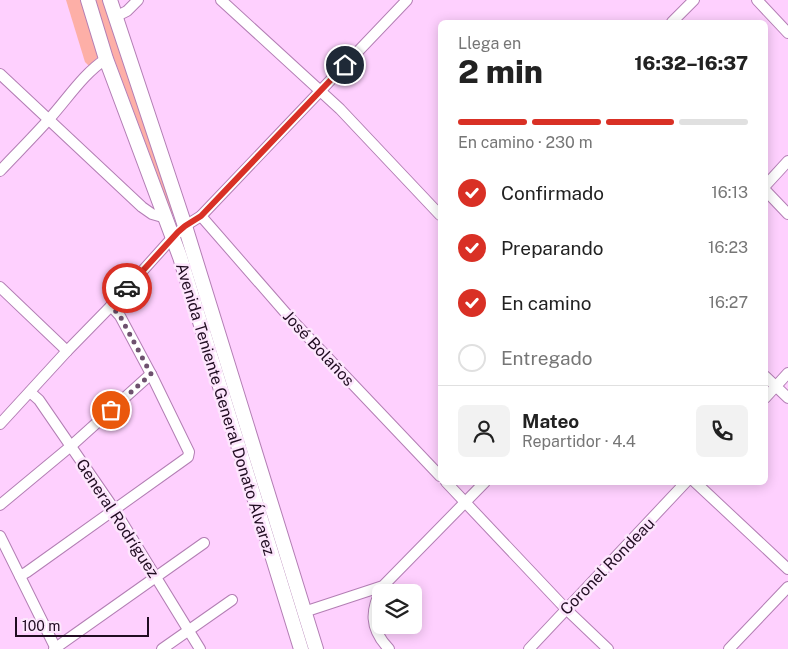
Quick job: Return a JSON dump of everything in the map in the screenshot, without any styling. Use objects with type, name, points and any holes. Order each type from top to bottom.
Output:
[{"type":"main road","name":"Avenida Teniente General Donato Álvarez","points":[[88,0],[106,59],[183,267],[301,649]]},
{"type":"main road","name":"Avenida Teniente General Donato Álvarez","points":[[110,0],[185,226],[316,649]]},
{"type":"street","points":[[115,18],[127,11],[138,0]]},
{"type":"street","points":[[221,0],[340,108],[438,213]]},
{"type":"street","points":[[0,424],[172,238],[185,226],[201,216],[407,0]]},
{"type":"street","points":[[674,20],[694,0]]},
{"type":"street","points":[[757,0],[788,33]]},
{"type":"street","points":[[0,171],[89,73],[106,59]]},
{"type":"street","points":[[0,74],[142,207],[152,214],[166,218]]},
{"type":"street","points":[[768,183],[788,161]]},
{"type":"street","points":[[768,193],[788,214]]},
{"type":"street","name":"José Bolaños","points":[[201,216],[290,318],[438,474]]},
{"type":"street","points":[[0,287],[68,351]]},
{"type":"street","points":[[20,576],[188,457],[189,452],[151,374],[120,316],[111,306]]},
{"type":"street","points":[[768,395],[788,373]]},
{"type":"street","points":[[0,505],[71,446],[151,374]]},
{"type":"street","points":[[768,379],[788,398]]},
{"type":"street","name":"General Rodríguez","points":[[30,392],[40,400],[114,509],[200,649]]},
{"type":"street","points":[[449,485],[566,609],[608,649]]},
{"type":"street","points":[[385,584],[482,485]]},
{"type":"street","name":"Coronel Rondeau","points":[[529,649],[683,485]]},
{"type":"street","points":[[699,485],[788,569]]},
{"type":"street","points":[[0,536],[55,649],[204,543]]},
{"type":"street","points":[[729,649],[788,587]]},
{"type":"street","points":[[304,612],[372,590]]},
{"type":"street","points":[[162,649],[232,600]]},
{"type":"street","points":[[378,634],[389,649]]},
{"type":"shaded area","points":[[66,0],[83,0],[98,53],[97,58],[89,66],[85,62]]},
{"type":"shaded area","points":[[95,0],[104,0],[176,215],[172,214],[113,56]]},
{"type":"way so far","points":[[111,410],[151,374],[120,316],[111,306],[127,288]]},
{"type":"route","points":[[127,288],[178,232],[201,216],[345,65]]}]
